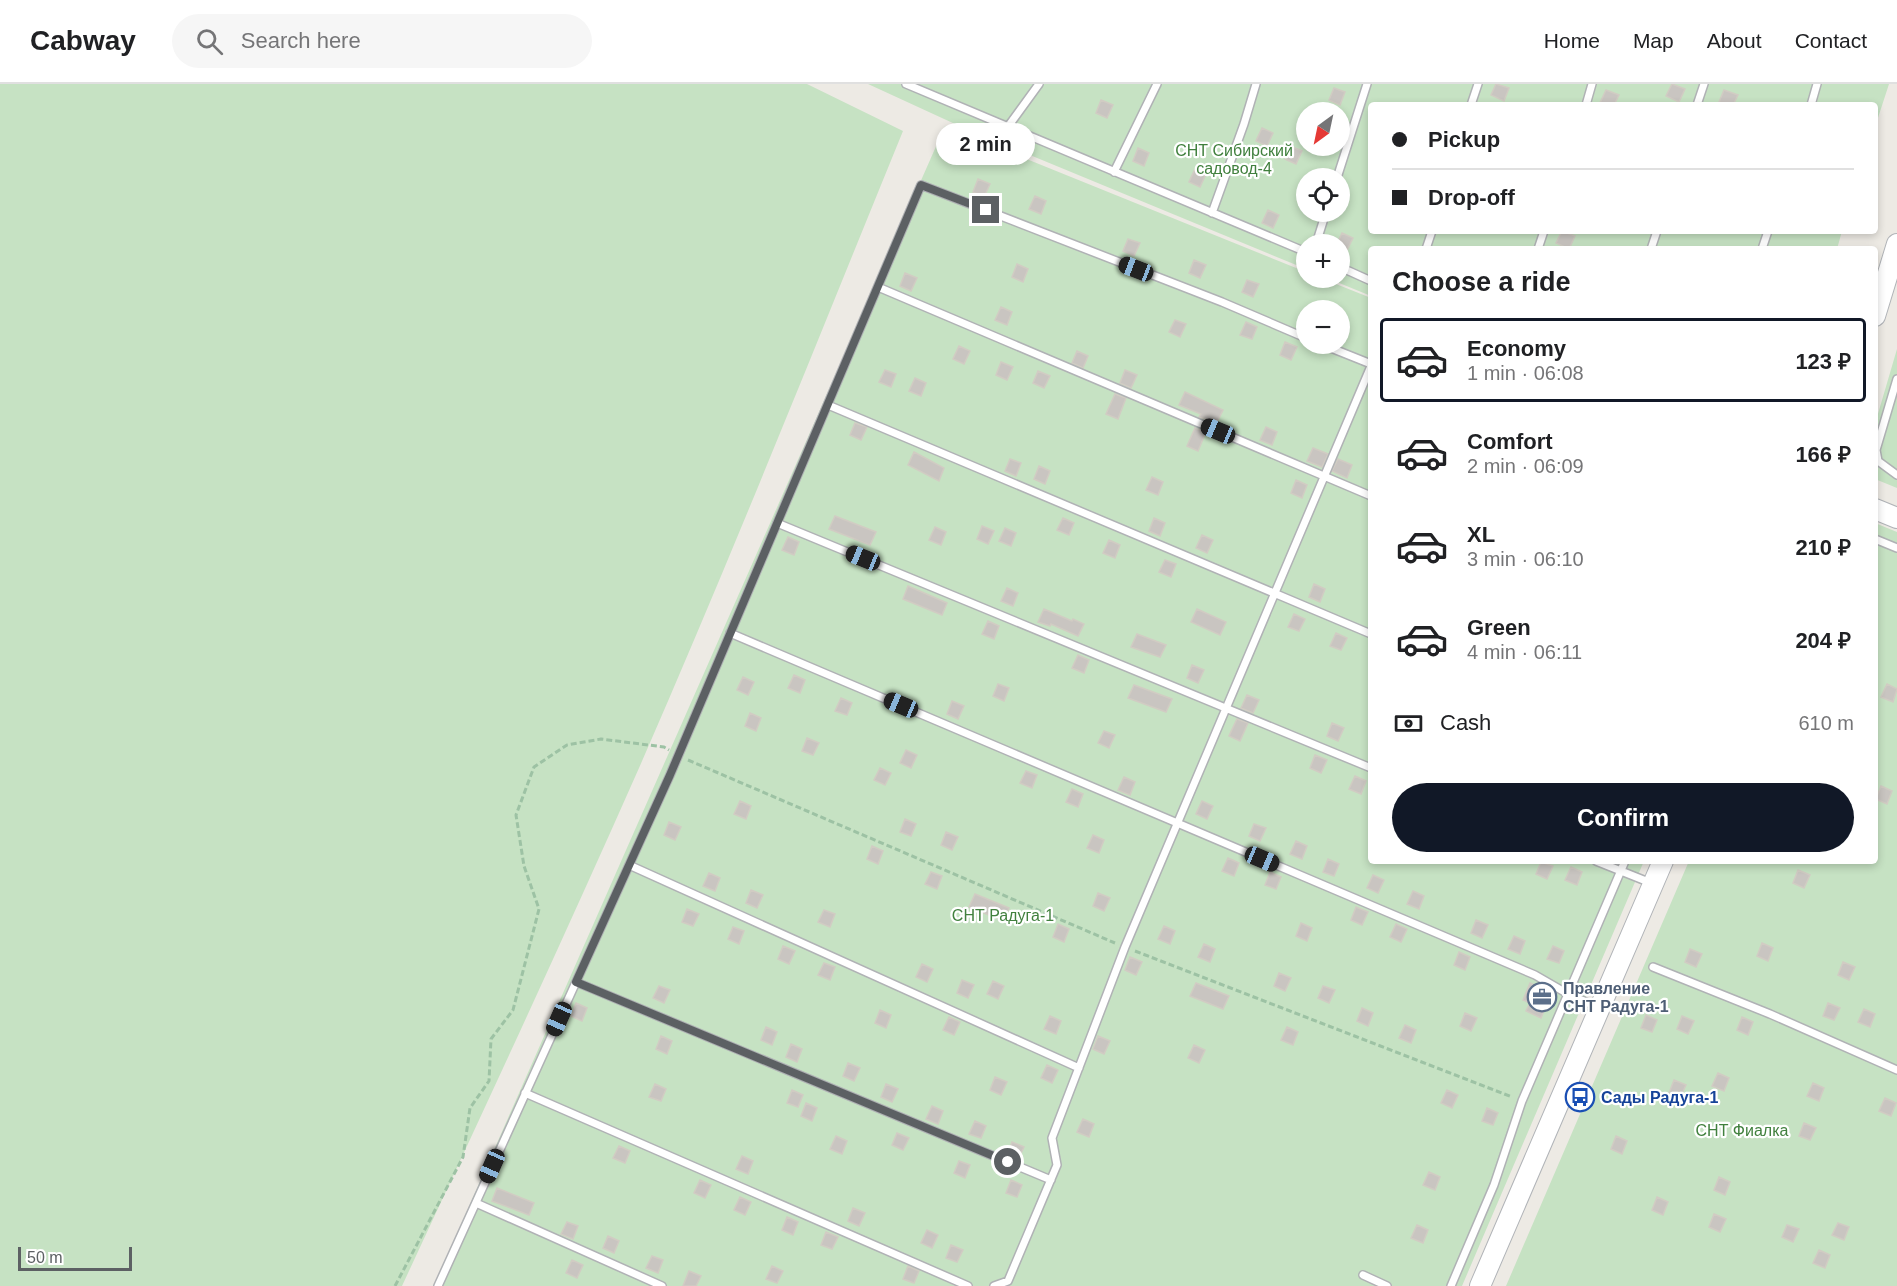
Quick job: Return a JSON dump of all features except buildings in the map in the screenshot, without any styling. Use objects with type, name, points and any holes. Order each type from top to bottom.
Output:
[{"type":"street","points":[[1878,306],[1897,244]]},
{"type":"street","points":[[1878,510],[1897,518]]},
{"type":"street","points":[[1480,1286],[1662,864]]},
{"type":"lane","points":[[906,84],[1296,248]]},
{"type":"lane","points":[[1007,128],[1039,84]]},
{"type":"lane","points":[[1114,172],[1157,84]]},
{"type":"lane","points":[[1212,213],[1256,84]]},
{"type":"lane","points":[[1340,168],[1367,84]]},
{"type":"lane","points":[[1473,102],[1478,84]]},
{"type":"lane","points":[[1587,102],[1592,84]]},
{"type":"lane","points":[[1698,102],[1704,84]]},
{"type":"lane","points":[[1811,102],[1817,84]]},
{"type":"lane","points":[[438,1286],[629,865],[921,185],[1222,302],[1296,334]]},
{"type":"lane","points":[[1350,271],[1368,279]]},
{"type":"lane","points":[[878,287],[1368,495]]},
{"type":"lane","points":[[1345,354],[1368,364]]},
{"type":"lane","points":[[994,1286],[1008,1281],[1051,1180],[1057,1165],[1052,1138],[1125,947],[1368,372]]},
{"type":"lane","points":[[1878,443],[1897,379]]},
{"type":"lane","points":[[828,405],[1368,633]]},
{"type":"lane","points":[[1878,461],[1897,475]]},
{"type":"lane","points":[[777,523],[1368,767]]},
{"type":"lane","points":[[1878,539],[1897,548]]},
{"type":"lane","points":[[730,633],[1535,975],[1568,994],[1600,1008]]},
{"type":"lane","points":[[1604,864],[1653,884]]},
{"type":"lane","points":[[1451,1286],[1494,1185],[1522,1101],[1624,864]]},
{"type":"lane","points":[[629,865],[1079,1068]]},
{"type":"lane","points":[[1653,967],[1770,1014],[1897,1070]]},
{"type":"lane","points":[[576,982],[1051,1180]]},
{"type":"lane","points":[[525,1093],[968,1286]]},
{"type":"lane","points":[[476,1203],[662,1286]]},
{"type":"lane","points":[[1363,1275],[1387,1286]]},
{"type":"green space","points":[[0,84],[807,84],[903,131],[740,530],[639,768],[402,1286],[0,1286]]},
{"type":"green space","name":"СНТ Сибирский садовод-4","points":[[868,84],[1889,84],[1878,118],[1878,102],[1368,102],[1368,234],[1841,234],[1838,246],[1368,246],[1368,295],[1350,287],[1350,234],[1296,234],[1296,265],[955,124]]},
{"type":"green space","name":"СНТ Радуга-1","points":[[945,126],[1296,268],[1296,288],[1346,288],[1368,297],[1368,864],[1643,864],[1462,1286],[434,1286]]},
{"type":"green space","points":[[1897,349],[1897,488],[1878,480],[1878,414]]},
{"type":"green space","name":"СНТ Фиалка","points":[[1878,524],[1897,532],[1897,1286],[1506,1286],[1688,864],[1878,864]]},
{"type":"place","name":"Правление СНТ Радуга-1","points":[[1542,997]]},
{"type":"place","name":"Сады Радуга-1","points":[[1580,1097]]},
{"type":"route","points":[[986,210],[921,185],[670,775],[576,982],[1008,1162]]}]
